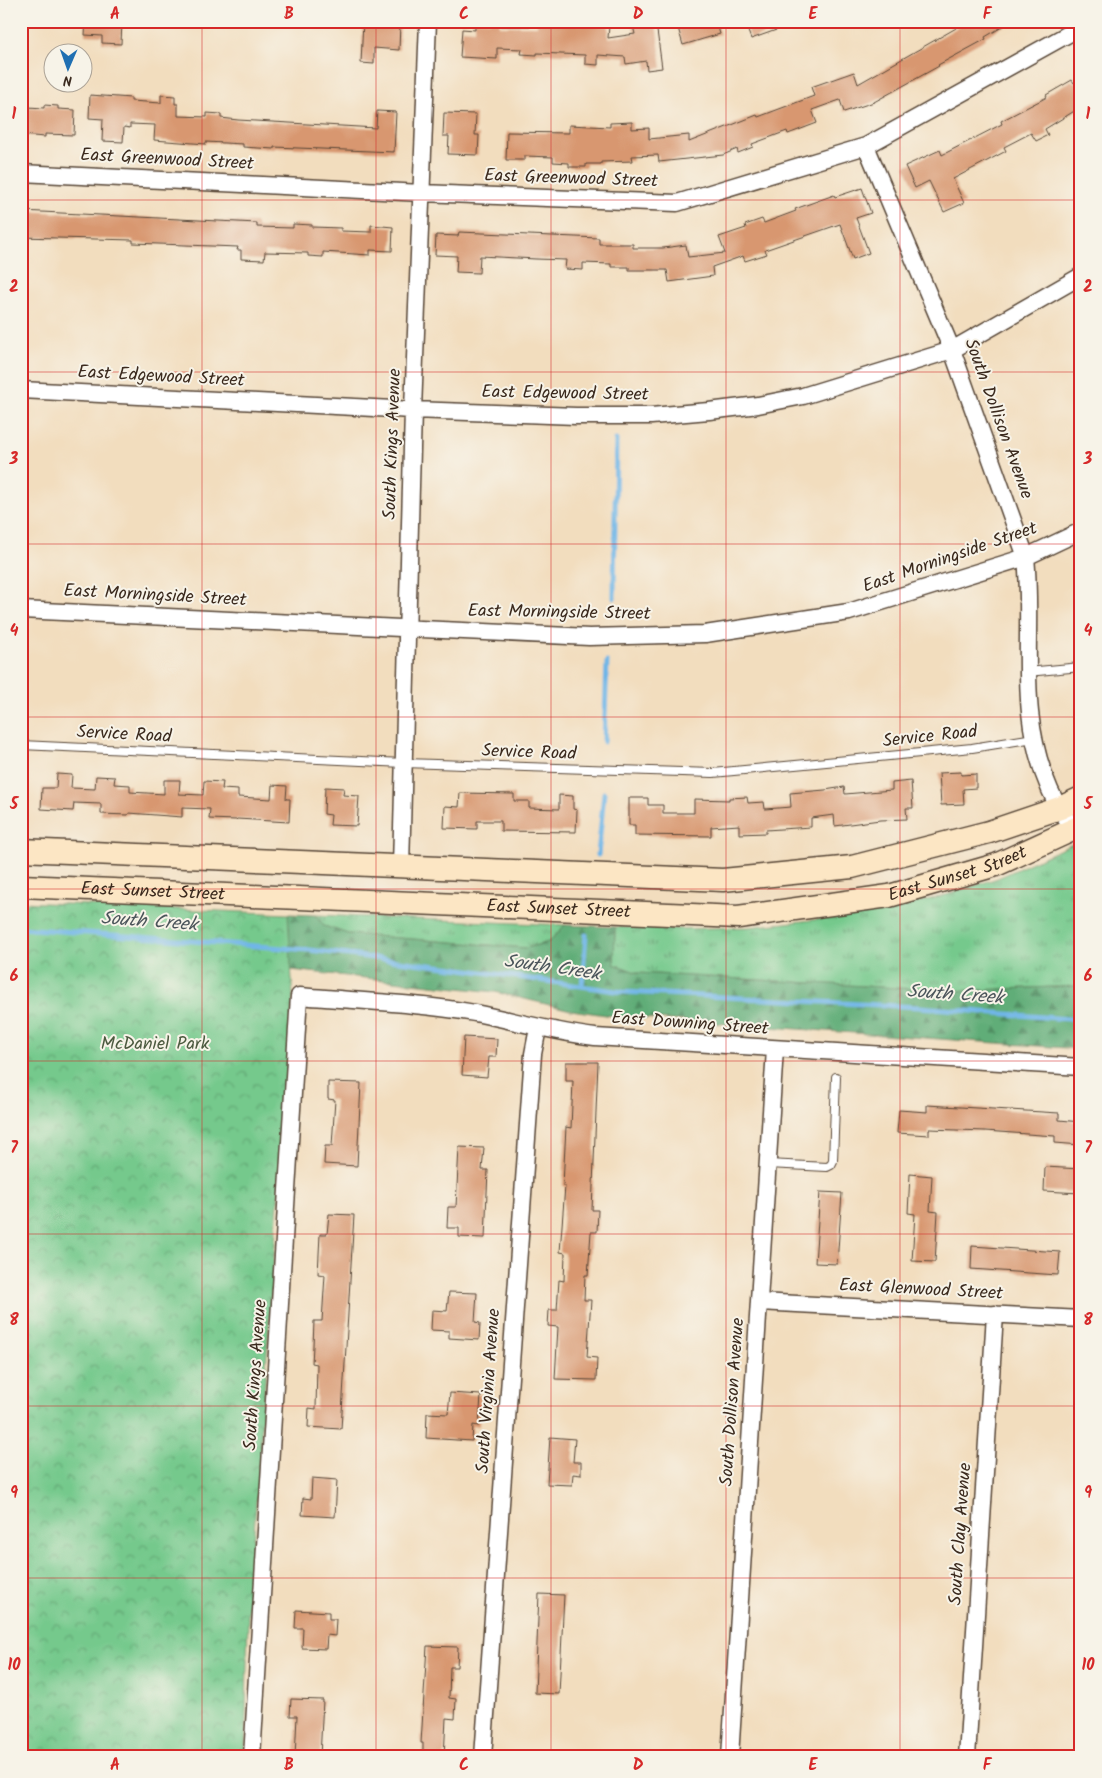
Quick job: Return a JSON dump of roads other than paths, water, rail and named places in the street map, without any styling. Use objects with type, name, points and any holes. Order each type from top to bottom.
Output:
[{"type":"main road","name":"East Sunset Street","points":[[21,850],[401,868],[724,880],[852,867],[989,832],[1060,808],[1081,798]]},
{"type":"main road","name":"East Sunset Street","points":[[21,886],[738,917],[889,896],[996,865],[1077,828]]},
{"type":"street","name":"South Kings Avenue","points":[[401,868],[413,410],[428,21]]},
{"type":"street","name":"East Greenwood Street","points":[[21,173],[422,193],[677,203],[866,146],[1081,27]]},
{"type":"street","name":"South Dollison Avenue","points":[[866,146],[952,350],[1026,556],[1028,584],[1026,672],[1029,716],[1050,790],[1060,808],[1077,828]]},
{"type":"street","name":"East Edgewood Street","points":[[21,390],[413,410],[576,416],[650,416],[709,411],[758,405],[804,396],[952,350],[1081,276]]},
{"type":"street","name":"East Morningside Street","points":[[21,610],[589,637],[705,634],[849,612],[1026,556],[1081,531]]},
{"type":"street","name":"South Kings Avenue","points":[[252,1757],[299,996]]},
{"type":"street","name":"East Downing Street","points":[[299,996],[433,1007],[474,1013],[538,1028],[603,1038],[1081,1067]]},
{"type":"street","name":"South Virginia Avenue","points":[[483,1757],[533,1054],[538,1028]]},
{"type":"street","name":"South Dollison Avenue","points":[[730,1757],[775,1049]]},
{"type":"street","name":"East Glenwood Street","points":[[759,1302],[1081,1319]]},
{"type":"street","name":"South Clay Avenue","points":[[967,1757],[995,1314]]},
{"type":"lane","points":[[1026,672],[1081,667]]},
{"type":"lane","name":"Service Road","points":[[21,745],[404,763],[713,774],[972,748],[1034,738]]},
{"type":"lane","points":[[768,1164],[827,1167],[831,1165],[833,1161],[836,1077]]},
{"type":"waterway","points":[[614,598],[616,440]]},
{"type":"waterway","points":[[604,742],[607,662]]},
{"type":"waterway","points":[[598,855],[604,793]]},
{"type":"waterway","name":"South Creek","points":[[21,928],[309,950],[623,992],[919,1007],[1081,1020]]},
{"type":"waterway","points":[[582,986],[586,935]]},
{"type":"park label","name":"McDaniel Park","points":[[155,1044]]}]
